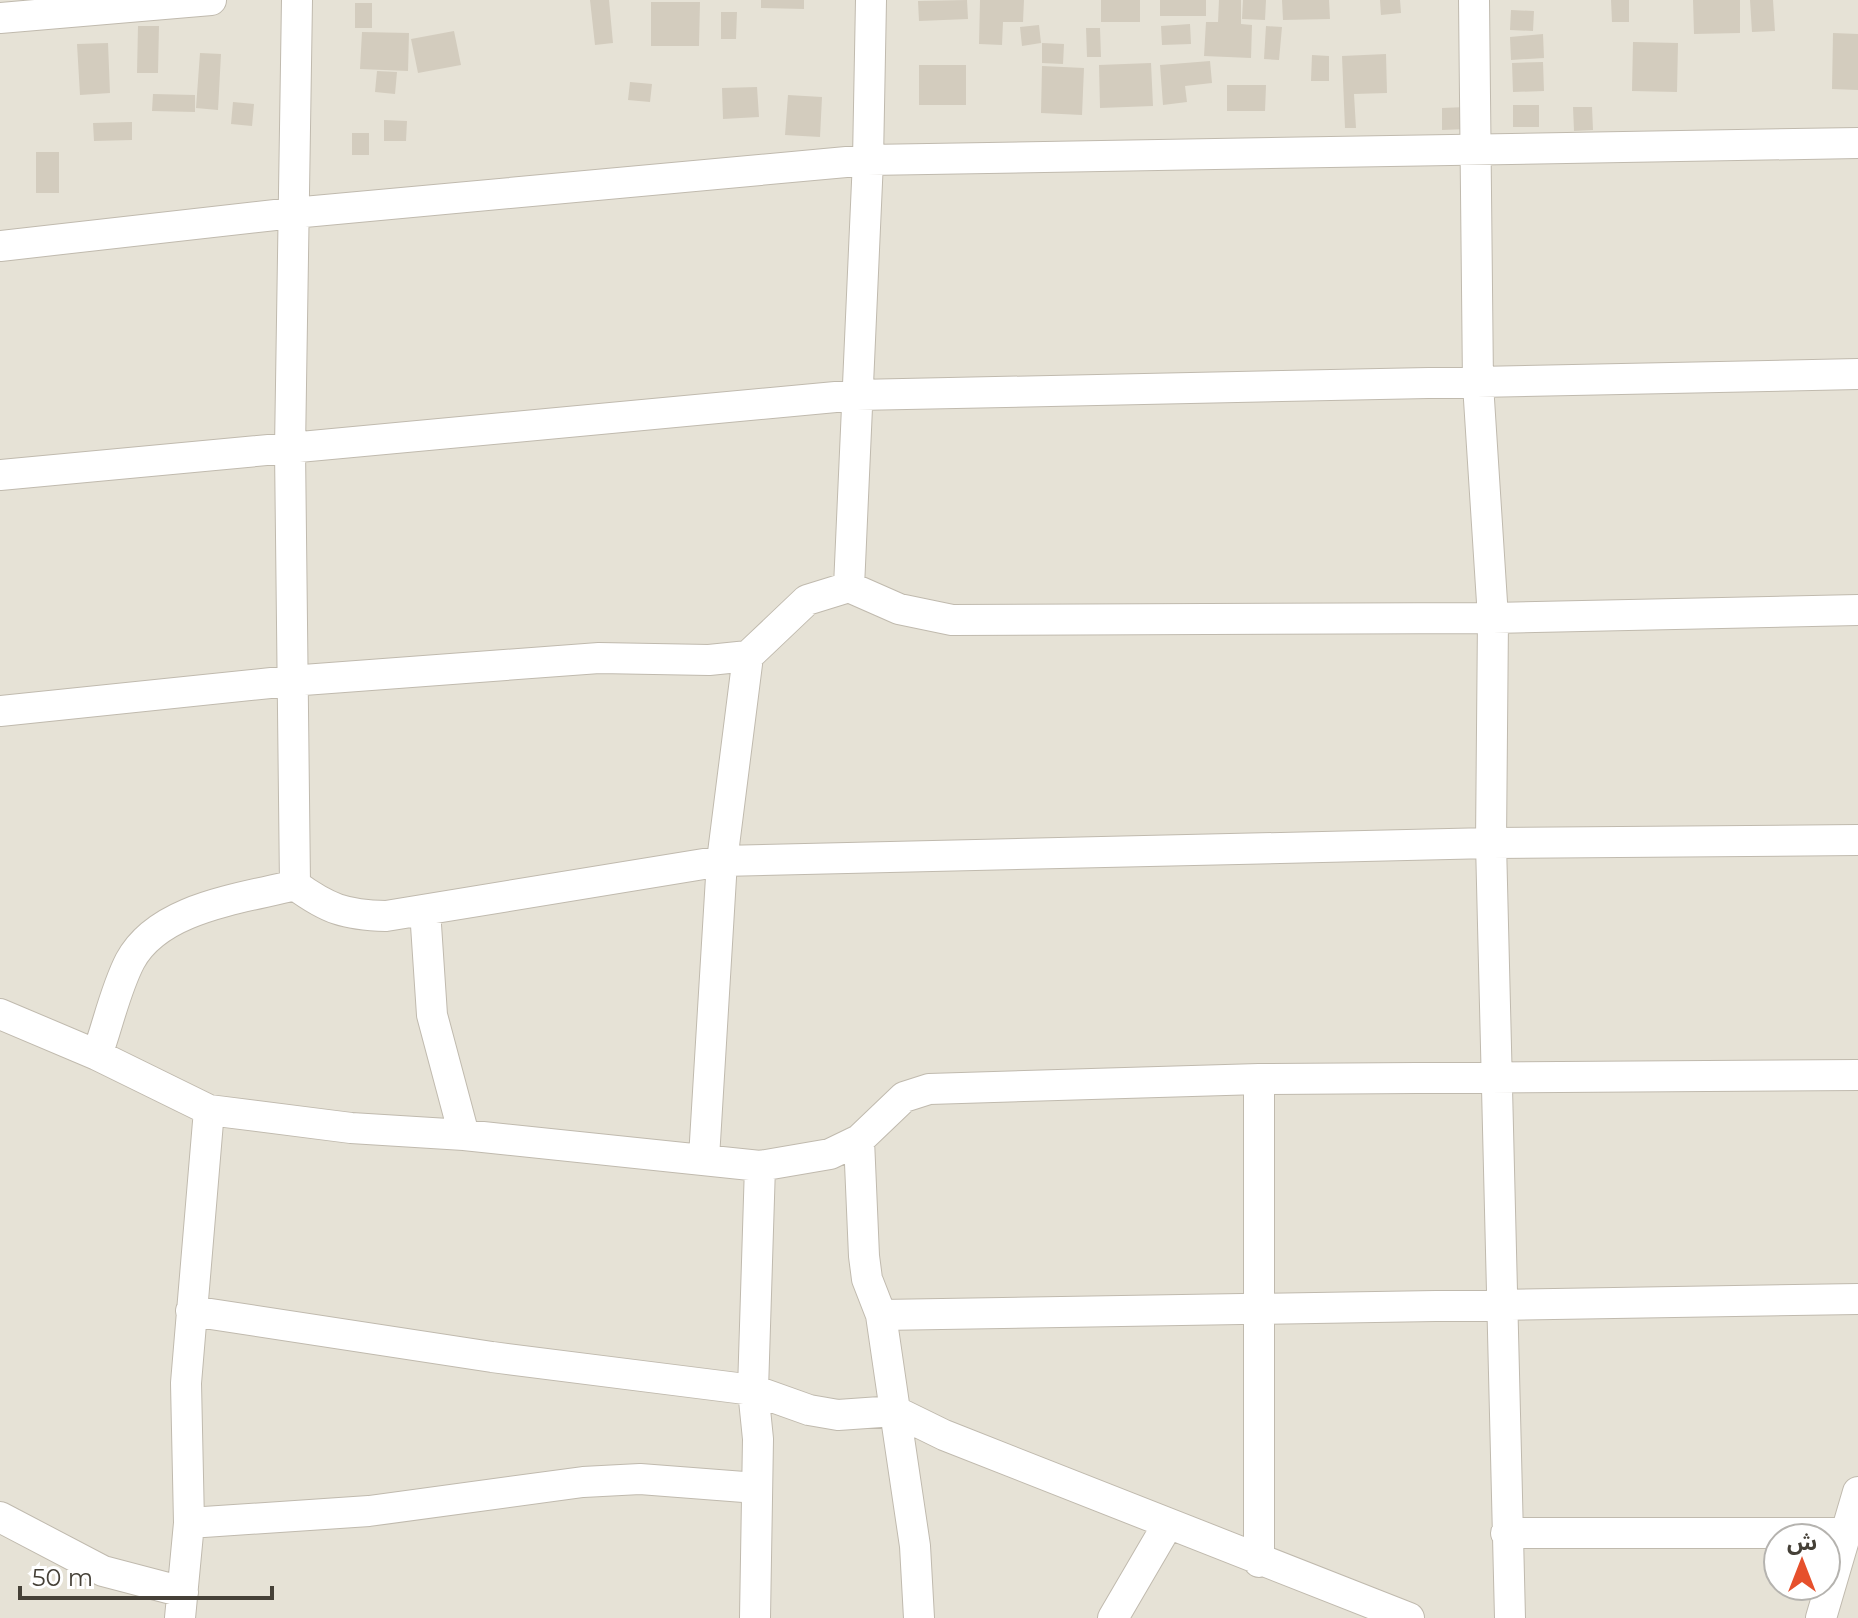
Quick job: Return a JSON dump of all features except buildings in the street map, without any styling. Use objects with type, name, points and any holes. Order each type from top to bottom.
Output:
[{"type":"street","points":[[0,18],[211,0]]},
{"type":"street","points":[[295,885],[290,681],[290,449],[297,0]]},
{"type":"street","points":[[849,587],[868,160],[871,0]]},
{"type":"street","points":[[1474,0],[1478,384],[1493,618],[1491,843],[1510,1618]]},
{"type":"street","points":[[0,246],[293,213],[868,160],[1476,152],[1858,143]]},
{"type":"street","points":[[0,475],[857,395],[1858,374]]},
{"type":"street","points":[[0,711],[290,681],[599,658],[709,660],[748,656],[807,600],[849,587],[899,609],[952,620],[1493,618],[1858,610]]},
{"type":"street","points":[[704,1158],[722,861],[748,656]]},
{"type":"street","points":[[295,885],[326,907],[357,915],[386,916],[722,861],[1491,843],[1858,840]]},
{"type":"street","points":[[97,1055],[130,961],[149,936],[176,920],[295,885]]},
{"type":"street","points":[[425,910],[432,1015],[464,1135]]},
{"type":"street","points":[[0,1014],[97,1055],[209,1110],[351,1128],[464,1135],[760,1166],[830,1154],[859,1140],[904,1097],[929,1089],[1259,1079],[1858,1075]]},
{"type":"street","points":[[1259,1079],[1259,1562]]},
{"type":"street","points":[[0,1517],[103,1571],[181,1605],[189,1523],[186,1383],[209,1110]]},
{"type":"street","points":[[859,1140],[864,1256],[867,1279],[881,1315],[915,1546],[919,1618]]},
{"type":"street","points":[[755,1618],[758,1439],[753,1390],[760,1166]]},
{"type":"street","points":[[881,1315],[1858,1299]]},
{"type":"street","points":[[191,1311],[492,1357],[753,1390],[809,1410],[838,1415],[895,1411],[944,1435],[1259,1562],[1409,1618]]},
{"type":"street","points":[[189,1523],[423,1505],[583,1482],[640,1479],[757,1488]]},
{"type":"street","points":[[1821,1618],[1858,1492]]},
{"type":"street","points":[[1113,1618],[1168,1524]]},
{"type":"street","points":[[1506,1533],[1844,1533]]},
{"type":"shaded area","points":[[0,0],[1858,0],[1858,1618],[0,1618]]}]
